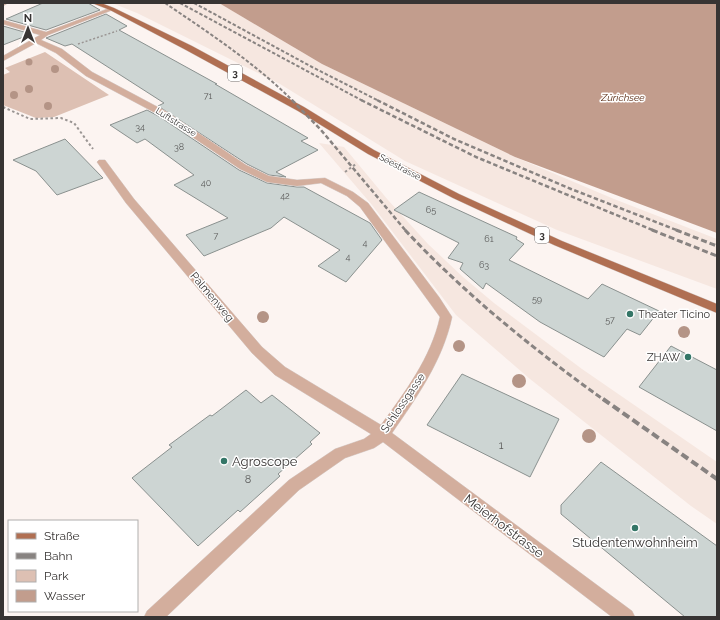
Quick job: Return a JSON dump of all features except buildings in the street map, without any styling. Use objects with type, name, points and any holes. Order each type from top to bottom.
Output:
[{"type":"main road","name":"Seestrasse","points":[[95,3],[112,9],[143,24],[272,93],[371,152],[456,196],[550,239],[717,309]]},
{"type":"street","points":[[3,59],[46,34],[112,9]]},
{"type":"street","points":[[3,22],[46,34]]},
{"type":"street","name":"Luftstrasse","points":[[35,40],[59,51],[89,74],[164,114],[244,167],[267,179],[298,183],[322,180]]},
{"type":"street","name":"Palmenweg","points":[[102,162],[130,201],[257,350],[280,372],[383,434]]},
{"type":"street","name":"Schlossgasse","points":[[153,617],[294,485],[340,453],[369,444],[383,434],[419,383],[442,336],[446,317],[364,205],[350,194],[322,180]]},
{"type":"street","name":"Meierhofstrasse","points":[[383,434],[626,617]]},
{"type":"path","points":[[78,44],[99,36],[143,24]]},
{"type":"path","points":[[3,107],[30,119],[61,118],[74,123],[102,162]]},
{"type":"path","points":[[322,180],[343,174],[371,152]]},
{"type":"shaded area","points":[[112,3],[219,3],[322,64],[515,157],[614,199],[717,239],[717,289],[557,230],[405,161],[280,84],[137,13]]},
{"type":"shaded area","points":[[319,143],[344,147],[388,200],[428,244],[463,277],[494,303],[582,369],[717,462],[717,524],[691,506],[530,379],[456,315],[372,205]]},
{"type":"green space","points":[[45,52],[109,95],[54,117],[36,118],[3,105],[3,75],[10,72],[5,68]]},
{"type":"water","name":"Zürichsee","points":[[219,3],[717,3],[717,233],[515,157],[322,64]]},
{"type":"railway","points":[[165,3],[247,61],[293,101]]},
{"type":"railway","points":[[180,3],[363,101]]},
{"type":"railway","points":[[194,3],[312,67],[379,101]]},
{"type":"railway","points":[[377,100],[454,139],[571,189],[679,231]]},
{"type":"railway","points":[[293,101],[321,130],[406,231]]},
{"type":"railway","points":[[363,101],[476,157],[655,231]]},
{"type":"railway","points":[[405,230],[451,276],[500,320],[551,361],[604,400]]},
{"type":"railway","points":[[652,230],[717,256]]},
{"type":"railway","points":[[676,230],[717,246]]},
{"type":"railway","points":[[603,399],[717,479]]},
{"type":"place","name":"Theater Ticino","points":[[630,314]]},
{"type":"place","name":"ZHAW","points":[[688,357]]},
{"type":"place","name":"Agroscope","points":[[224,461]]},
{"type":"place","name":"Studentenwohnheim","points":[[635,528]]}]
